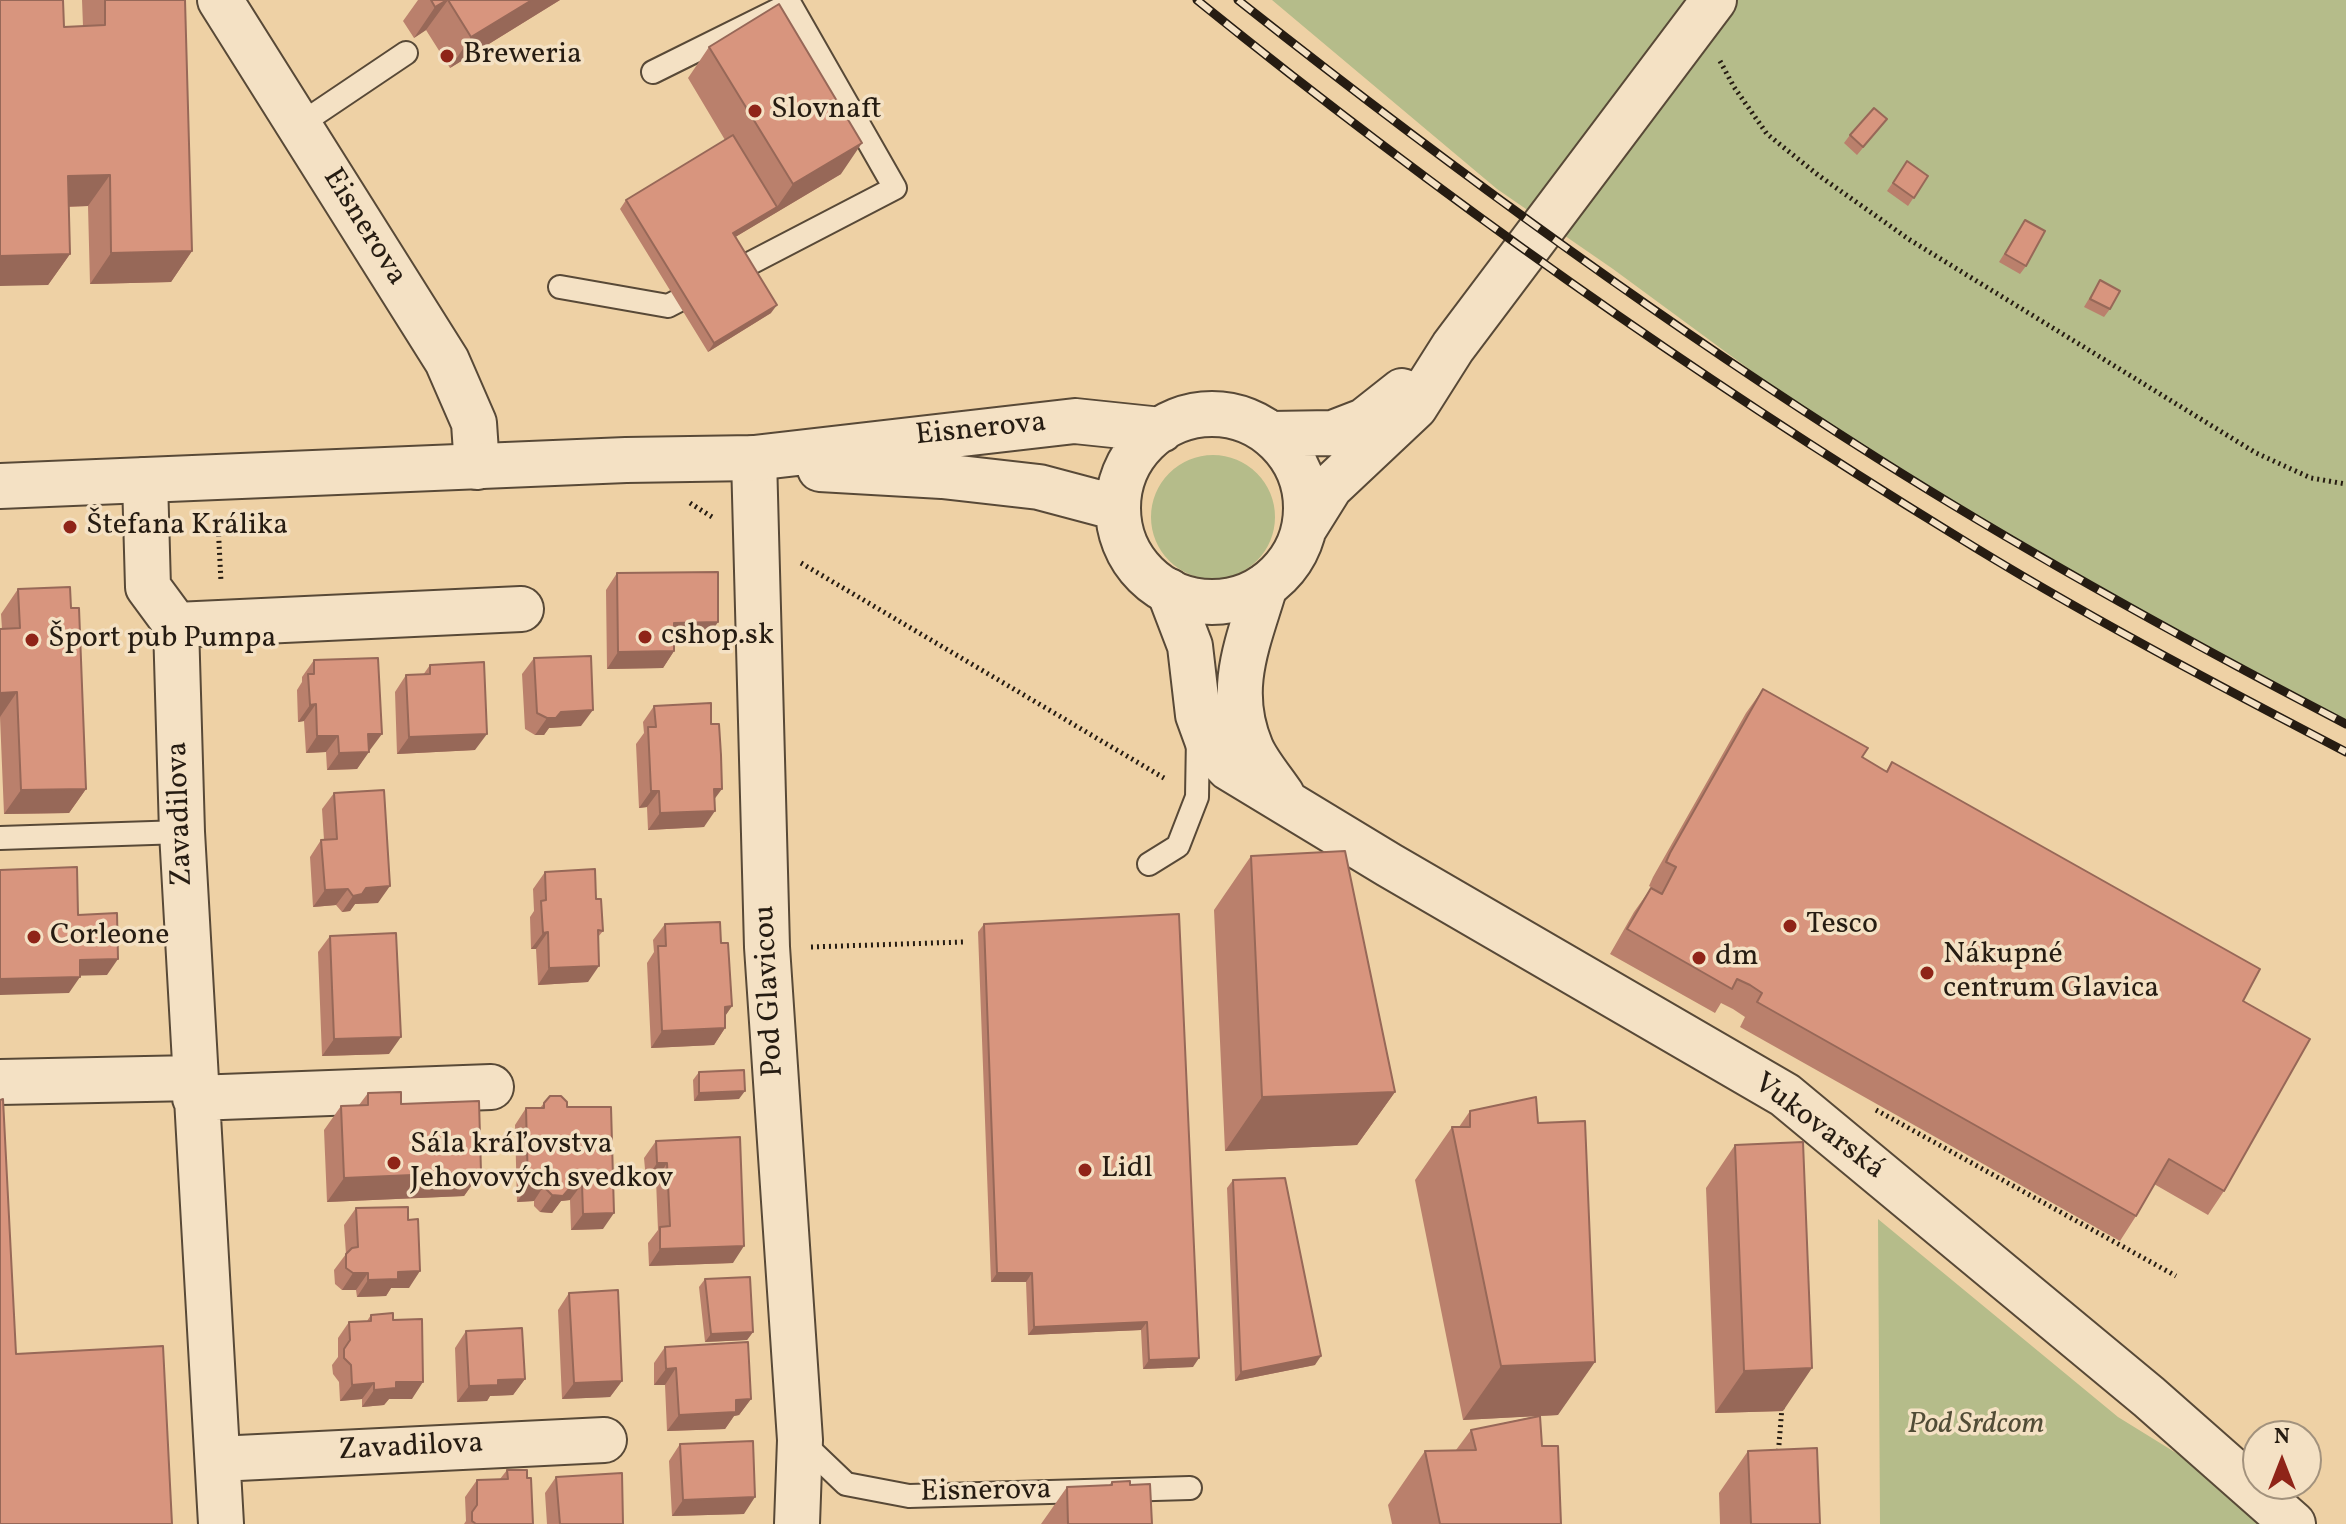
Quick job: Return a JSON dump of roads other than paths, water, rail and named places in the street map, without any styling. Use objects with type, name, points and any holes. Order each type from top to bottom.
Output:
[{"type":"street","name":"Eisnerova","points":[[229,3],[299,125],[447,361],[474,423],[477,467]]},
{"type":"street","points":[[1305,527],[1330,487],[1415,407],[1453,347],[1715,4]]},
{"type":"street","points":[[1271,434],[1333,433],[1364,421],[1453,347]]},
{"type":"street","name":"Eisnerova","points":[[1210,414],[1237,418],[1271,434],[1291,456],[1306,498],[1305,527],[1294,554],[1276,577],[1265,586],[1238,598],[1215,602],[1192,600],[1169,591],[1148,577],[1132,557],[1122,533],[1118,508],[1121,485],[1129,464],[1143,445],[1161,430],[1185,418],[1210,414]]},
{"type":"street","name":"Eisnerova","points":[[0,486],[754,458],[1075,421],[1161,430]]},
{"type":"street","name":"Eisnerova","points":[[754,458],[837,471],[942,476],[1039,487],[1118,508]]},
{"type":"street","name":"Pod Glavicou","points":[[754,458],[767,947],[800,1440],[797,1524]]},
{"type":"street","points":[[145,480],[148,587],[176,625],[521,609]]},
{"type":"street","name":"Vukovarská","points":[[1265,586],[1239,670],[1240,705],[1251,749],[1290,807]]},
{"type":"street","name":"Vukovarská","points":[[1169,591],[1190,646],[1198,715],[1210,748],[1229,768],[1290,807],[1785,1095],[2149,1397],[2293,1524]]},
{"type":"street","name":"Zavadilova","points":[[176,625],[182,832],[221,1524]]},
{"type":"street","points":[[0,1082],[195,1088],[491,1087]]},
{"type":"street","name":"Zavadilova","points":[[218,1459],[604,1440]]},
{"type":"lane","points":[[560,287],[668,306],[895,188],[790,4],[653,72]]},
{"type":"lane","points":[[299,125],[406,53]]},
{"type":"lane","points":[[1149,864],[1178,846],[1197,797],[1198,715]]},
{"type":"lane","points":[[0,838],[182,832]]},
{"type":"lane","name":"Eisnerova","points":[[800,1440],[846,1484],[909,1496],[1190,1488]]},
{"type":"railway","points":[[1197,0],[1472,212],[1758,410],[2049,592],[2346,752]]},
{"type":"railway","points":[[1238,0],[1393,120],[1552,237],[1794,405],[1934,494],[2050,562],[2346,724]]},
{"type":"place","name":"Breweria","points":[[447,56]]},
{"type":"place","name":"Slovnaft","points":[[755,111]]},
{"type":"place","name":"Štefana Králika","points":[[70,527]]},
{"type":"place","name":"cshop.sk","points":[[645,637]]},
{"type":"place","name":"Šport pub Pumpa","points":[[32,640]]},
{"type":"place","name":"Tesco","points":[[1790,926]]},
{"type":"place","name":"Corleone","points":[[34,937]]},
{"type":"place","name":"dm","points":[[1699,958]]},
{"type":"place","name":"Nákupné centrum Glavica","points":[[1927,973]]},
{"type":"place","name":"Sála kráľovstva Jehovových svedkov","points":[[394,1163]]},
{"type":"place","name":"Lidl","points":[[1085,1170]]},
{"type":"park label","name":"Pod Srdcom","points":[[1976,1426]]}]
